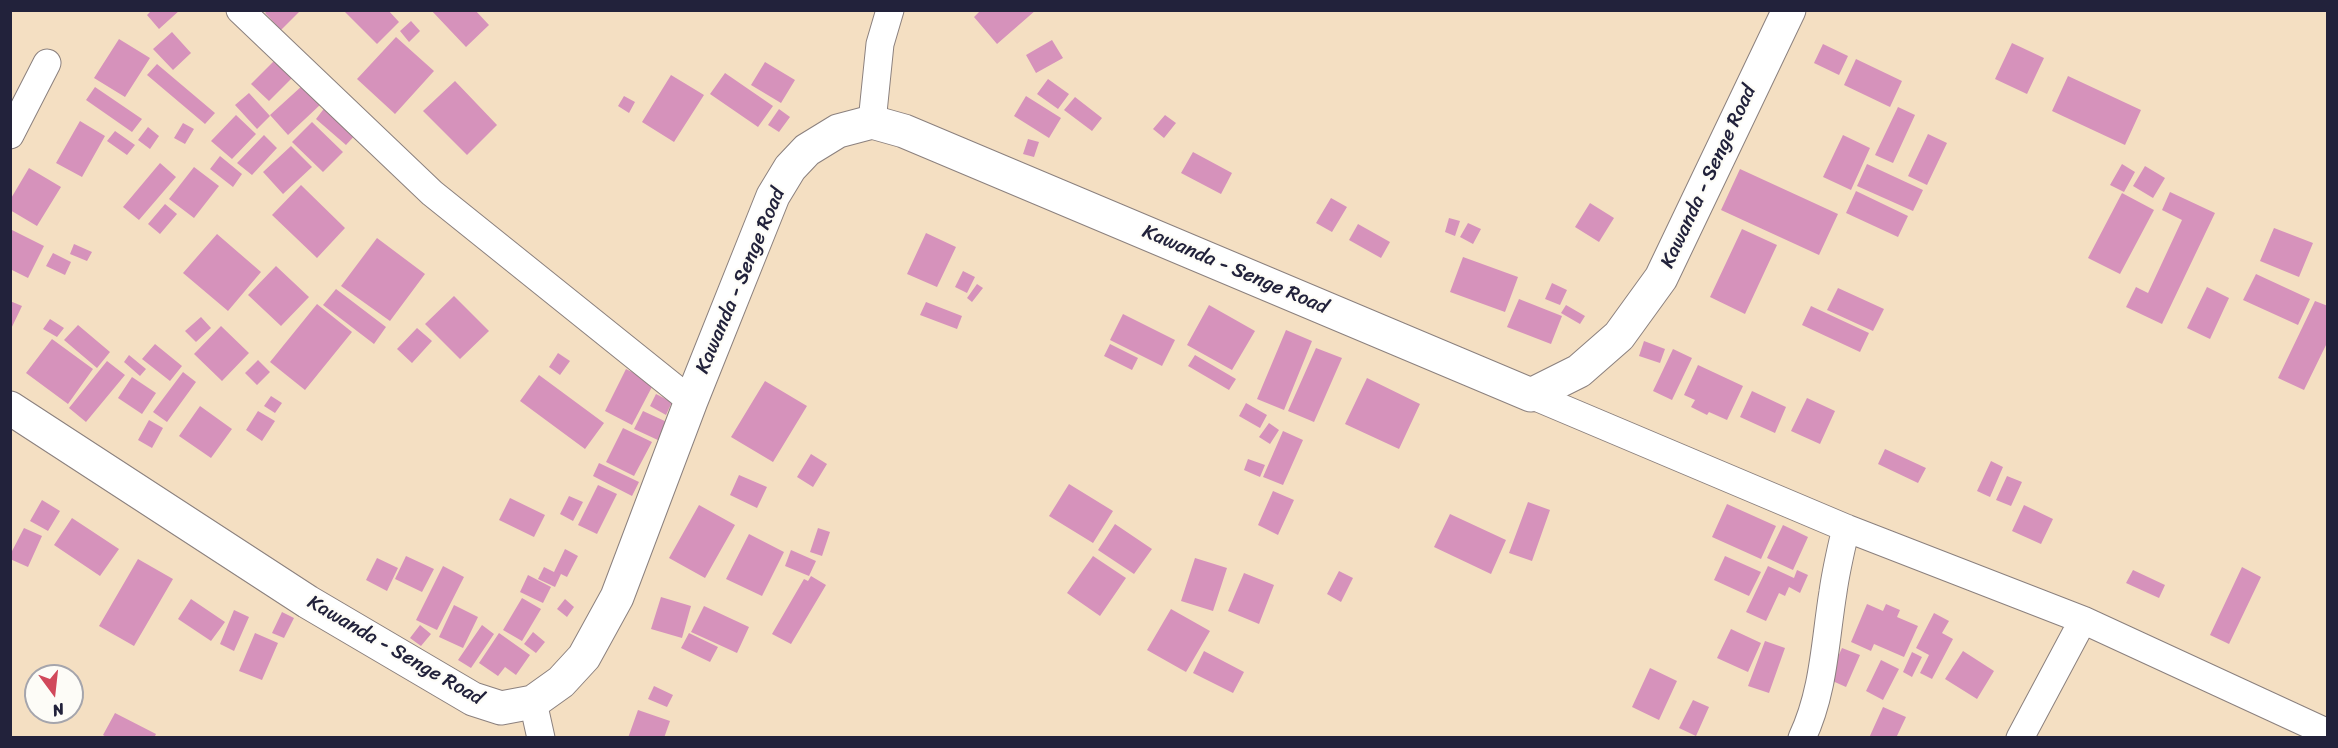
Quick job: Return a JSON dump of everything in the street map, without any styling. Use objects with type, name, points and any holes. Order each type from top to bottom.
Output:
[{"type":"street","points":[[240,10],[432,193],[691,401]]},
{"type":"street","points":[[872,122],[880,44],[890,10]]},
{"type":"street","name":"Kawanda - Senge Road","points":[[10,408],[308,602],[473,699],[501,708],[533,702],[561,682],[584,657],[617,597],[691,401],[773,196],[790,168],[807,150],[838,131],[872,122],[904,131],[1531,395],[1578,371],[1619,336],[1661,278],[1790,10]]},
{"type":"street","points":[[10,135],[47,63]]},
{"type":"street","points":[[1531,395],[1846,528],[2083,620],[2328,733]]},
{"type":"street","points":[[1802,738],[1812,717],[1821,678],[1833,589],[1846,528]]},
{"type":"street","points":[[2020,738],[2083,620]]},
{"type":"street","points":[[533,702],[541,738]]},
{"type":"building","points":[[152,10],[180,10],[159,29],[147,15]]},
{"type":"building","points":[[268,10],[301,10],[281,30],[265,13]]},
{"type":"building","points":[[343,10],[388,10],[399,22],[377,44]]},
{"type":"building","points":[[431,10],[475,10],[489,25],[466,47]]},
{"type":"building","points":[[981,10],[1036,10],[997,44],[974,17]]},
{"type":"building","points":[[411,21],[420,31],[409,42],[400,31]]},
{"type":"building","points":[[172,32],[191,53],[173,70],[153,49]]},
{"type":"building","points":[[396,37],[434,71],[395,114],[357,79]]},
{"type":"building","points":[[119,39],[150,58],[125,97],[94,78]]},
{"type":"building","points":[[1052,40],[1063,58],[1036,73],[1026,55]]},
{"type":"building","points":[[2012,43],[2044,58],[2027,94],[1995,79]]},
{"type":"building","points":[[1823,44],[1848,56],[1839,75],[1814,63]]},
{"type":"building","points":[[1856,59],[1902,81],[1890,107],[1844,85]]},
{"type":"building","points":[[274,61],[292,78],[269,101],[251,84]]},
{"type":"building","points":[[765,62],[795,80],[781,103],[751,85]]},
{"type":"building","points":[[157,64],[215,113],[205,124],[147,75]]},
{"type":"building","points":[[725,73],[773,106],[758,127],[710,94]]},
{"type":"building","points":[[671,75],[704,95],[674,142],[642,122]]},
{"type":"building","points":[[2068,76],[2141,110],[2125,145],[2052,111]]},
{"type":"building","points":[[1048,79],[1069,94],[1058,109],[1037,94]]},
{"type":"building","points":[[455,81],[497,125],[467,155],[423,111]]},
{"type":"building","points":[[303,85],[321,104],[288,135],[270,115]]},
{"type":"building","points":[[95,87],[142,119],[132,132],[86,100]]},
{"type":"building","points":[[249,93],[270,116],[257,129],[235,105]]},
{"type":"building","points":[[624,96],[635,102],[629,113],[618,106]]},
{"type":"building","points":[[1026,96],[1061,118],[1049,138],[1014,116]]},
{"type":"building","points":[[1075,97],[1102,118],[1092,131],[1064,110]]},
{"type":"building","points":[[326,106],[357,133],[346,145],[316,119]]},
{"type":"building","points":[[1898,107],[1915,115],[1893,163],[1875,155]]},
{"type":"building","points":[[779,109],[790,117],[779,132],[768,125]]},
{"type":"building","points":[[236,115],[256,134],[232,159],[211,141]]},
{"type":"building","points":[[1165,115],[1176,123],[1164,138],[1153,129]]},
{"type":"building","points":[[80,121],[105,136],[82,177],[56,163]]},
{"type":"building","points":[[312,122],[343,152],[323,172],[292,142]]},
{"type":"building","points":[[183,123],[194,129],[185,144],[174,138]]},
{"type":"building","points":[[148,127],[159,136],[150,149],[138,140]]},
{"type":"building","points":[[115,131],[135,145],[127,155],[107,141]]},
{"type":"building","points":[[1928,134],[1947,143],[1927,185],[1908,176]]},
{"type":"building","points":[[264,135],[277,148],[252,175],[237,163]]},
{"type":"building","points":[[1843,135],[1870,148],[1851,190],[1823,177]]},
{"type":"building","points":[[1028,139],[1039,142],[1034,157],[1023,154]]},
{"type":"building","points":[[291,146],[312,167],[283,194],[263,172]]},
{"type":"building","points":[[1193,152],[1232,173],[1221,194],[1181,173]]},
{"type":"building","points":[[220,156],[242,174],[233,187],[210,169]]},
{"type":"building","points":[[160,163],[176,177],[139,220],[123,207]]},
{"type":"building","points":[[1867,164],[1923,190],[1913,211],[1857,186]]},
{"type":"building","points":[[2122,164],[2135,172],[2124,192],[2110,185]]},
{"type":"building","points":[[2145,166],[2165,178],[2153,198],[2133,186]]},
{"type":"building","points":[[194,167],[219,186],[194,218],[169,199]]},
{"type":"building","points":[[29,168],[61,187],[37,226],[10,210],[10,200]]},
{"type":"building","points":[[1740,169],[1838,214],[1819,255],[1721,210]]},
{"type":"building","points":[[301,185],[345,228],[317,258],[272,215]]},
{"type":"building","points":[[1856,191],[1908,216],[1898,237],[1846,213]]},
{"type":"building","points":[[2170,192],[2215,213],[2162,324],[2126,307],[2136,287],[2148,293],[2182,220],[2162,210]]},
{"type":"building","points":[[2122,193],[2154,210],[2120,274],[2088,258]]},
{"type":"building","points":[[1331,198],[1347,207],[1332,232],[1316,223]]},
{"type":"building","points":[[1590,203],[1614,218],[1599,242],[1575,227]]},
{"type":"building","points":[[165,204],[177,214],[160,234],[148,224]]},
{"type":"building","points":[[1449,218],[1460,221],[1455,236],[1445,232]]},
{"type":"building","points":[[1468,223],[1481,229],[1473,244],[1460,237]]},
{"type":"building","points":[[1358,224],[1390,242],[1381,258],[1349,240]]},
{"type":"building","points":[[2274,228],[2313,243],[2299,277],[2260,261]]},
{"type":"building","points":[[10,229],[44,246],[28,278],[10,269]]},
{"type":"building","points":[[1742,229],[1777,245],[1745,314],[1710,297]]},
{"type":"building","points":[[926,233],[956,247],[937,287],[907,274]]},
{"type":"building","points":[[217,234],[261,272],[228,311],[183,273]]},
{"type":"building","points":[[377,238],[425,274],[390,321],[341,286]]},
{"type":"building","points":[[74,244],[92,252],[87,261],[70,254]]},
{"type":"building","points":[[53,253],[71,262],[65,275],[46,266]]},
{"type":"building","points":[[1463,257],[1518,277],[1505,312],[1450,292]]},
{"type":"building","points":[[276,266],[309,297],[281,326],[248,295]]},
{"type":"building","points":[[963,271],[975,277],[967,293],[955,287]]},
{"type":"building","points":[[2256,274],[2310,299],[2298,325],[2243,300]]},
{"type":"building","points":[[1552,283],[1567,290],[1560,305],[1545,299]]},
{"type":"building","points":[[977,284],[983,288],[972,302],[967,298]]},
{"type":"building","points":[[2207,287],[2229,298],[2210,339],[2187,328]]},
{"type":"building","points":[[1838,288],[1884,309],[1873,331],[1827,310]]},
{"type":"building","points":[[336,289],[386,327],[374,344],[323,305]]},
{"type":"building","points":[[454,296],[489,331],[460,359],[425,324]]},
{"type":"building","points":[[1519,299],[1562,316],[1551,344],[1507,327]]},
{"type":"building","points":[[10,301],[22,306],[10,331]]},
{"type":"building","points":[[2315,301],[2328,306],[2328,341],[2304,390],[2278,378]]},
{"type":"building","points":[[926,302],[962,316],[957,329],[920,315]]},
{"type":"building","points":[[317,304],[352,332],[305,390],[270,362]]},
{"type":"building","points":[[1209,305],[1255,331],[1232,370],[1187,345]]},
{"type":"building","points":[[1566,305],[1585,316],[1580,324],[1561,313]]},
{"type":"building","points":[[1811,306],[1869,333],[1860,352],[1802,325]]},
{"type":"building","points":[[1123,314],[1175,340],[1162,366],[1110,340]]},
{"type":"building","points":[[201,317],[211,328],[196,342],[185,331]]},
{"type":"building","points":[[50,319],[64,328],[57,337],[43,329]]},
{"type":"building","points":[[78,325],[110,352],[97,368],[64,340]]},
{"type":"building","points":[[221,326],[249,353],[222,381],[194,354]]},
{"type":"building","points":[[417,328],[432,341],[412,363],[397,349]]},
{"type":"building","points":[[1286,330],[1312,341],[1284,410],[1257,399]]},
{"type":"building","points":[[52,339],[93,369],[68,404],[26,373]]},
{"type":"building","points":[[1644,341],[1665,349],[1660,363],[1639,356]]},
{"type":"building","points":[[155,344],[182,366],[170,381],[142,359]]},
{"type":"building","points":[[1110,344],[1138,358],[1132,370],[1104,356]]},
{"type":"building","points":[[1316,348],[1342,358],[1314,422],[1288,411]]},
{"type":"building","points":[[1673,349],[1692,358],[1672,400],[1653,391]]},
{"type":"building","points":[[558,353],[570,361],[560,375],[549,367]]},
{"type":"building","points":[[129,355],[146,369],[140,376],[124,362]]},
{"type":"building","points":[[1195,355],[1236,379],[1229,390],[1188,366]]},
{"type":"building","points":[[258,360],[270,372],[257,385],[245,373]]},
{"type":"building","points":[[107,361],[125,375],[86,422],[69,408]]},
{"type":"building","points":[[1698,365],[1743,386],[1727,420],[1709,412],[1707,415],[1691,407],[1695,400],[1684,395]]},
{"type":"building","points":[[626,369],[654,383],[632,425],[605,411]]},
{"type":"building","points":[[183,372],[196,382],[167,422],[153,412]]},
{"type":"building","points":[[539,375],[604,423],[585,449],[520,401]]},
{"type":"building","points":[[132,377],[156,393],[142,414],[118,398]]},
{"type":"building","points":[[1367,378],[1420,404],[1399,449],[1345,424]]},
{"type":"building","points":[[765,381],[807,406],[773,462],[731,437]]},
{"type":"building","points":[[1752,391],[1786,407],[1775,433],[1740,417]]},
{"type":"building","points":[[656,394],[672,402],[666,415],[650,406]]},
{"type":"building","points":[[271,396],[282,403],[275,413],[264,406]]},
{"type":"building","points":[[1807,398],[1835,411],[1820,444],[1791,431]]},
{"type":"building","points":[[1246,403],[1267,415],[1260,428],[1239,416]]},
{"type":"building","points":[[200,406],[232,429],[211,458],[179,436]]},
{"type":"building","points":[[258,411],[275,421],[262,441],[246,430]]},
{"type":"building","points":[[643,411],[669,423],[660,441],[634,429]]},
{"type":"building","points":[[149,420],[163,428],[152,448],[138,440]]},
{"type":"building","points":[[1269,423],[1279,430],[1270,444],[1259,437]]},
{"type":"building","points":[[623,428],[652,442],[634,476],[606,462]]},
{"type":"building","points":[[1283,431],[1303,440],[1283,485],[1263,477]]},
{"type":"building","points":[[1885,449],[1926,468],[1918,483],[1878,464]]},
{"type":"building","points":[[811,454],[827,464],[813,487],[797,477]]},
{"type":"building","points":[[1248,459],[1265,465],[1260,477],[1244,470]]},
{"type":"building","points":[[1991,461],[2003,467],[1990,497],[1977,491]]},
{"type":"building","points":[[599,463],[639,482],[632,496],[593,476]]},
{"type":"building","points":[[739,475],[767,487],[757,508],[730,495]]},
{"type":"building","points":[[2007,476],[2022,482],[2011,506],[1996,500]]},
{"type":"building","points":[[1069,484],[1113,511],[1093,543],[1049,516]]},
{"type":"building","points":[[598,485],[617,494],[597,534],[578,525]]},
{"type":"building","points":[[1273,491],[1294,500],[1278,535],[1258,525]]},
{"type":"building","points":[[569,496],[583,502],[573,521],[560,514]]},
{"type":"building","points":[[510,498],[545,515],[534,537],[499,520]]},
{"type":"building","points":[[42,500],[60,511],[48,531],[30,521]]},
{"type":"building","points":[[1528,502],[1550,510],[1532,561],[1509,553]]},
{"type":"building","points":[[1727,504],[1776,526],[1761,559],[1712,537]]},
{"type":"building","points":[[699,505],[735,525],[705,578],[669,558]]},
{"type":"building","points":[[2024,505],[2053,519],[2041,544],[2012,531]]},
{"type":"building","points":[[1450,514],[1506,540],[1491,574],[1434,547]]},
{"type":"building","points":[[72,518],[119,549],[100,576],[54,545]]},
{"type":"building","points":[[1115,524],[1152,549],[1134,574],[1098,550]]},
{"type":"building","points":[[1783,525],[1808,537],[1793,570],[1767,558]]},
{"type":"building","points":[[24,528],[42,536],[28,567],[10,559]]},
{"type":"building","points":[[818,528],[830,532],[822,556],[810,552]]},
{"type":"building","points":[[749,534],[784,552],[762,596],[726,579]]},
{"type":"building","points":[[565,549],[578,556],[567,577],[561,574],[555,587],[538,579],[544,567],[554,572]]},
{"type":"building","points":[[791,550],[816,561],[809,576],[785,566]]},
{"type":"building","points":[[406,556],[434,569],[422,592],[395,579]]},
{"type":"building","points":[[1093,556],[1126,578],[1100,616],[1067,593]]},
{"type":"building","points":[[1725,556],[1761,572],[1749,596],[1714,580]]},
{"type":"building","points":[[377,558],[398,568],[387,591],[366,580]]},
{"type":"building","points":[[1195,558],[1227,568],[1213,611],[1181,601]]},
{"type":"building","points":[[138,559],[173,579],[134,646],[99,626]]},
{"type":"building","points":[[443,566],[464,577],[437,630],[416,620]]},
{"type":"building","points":[[1768,566],[1794,578],[1797,570],[1808,575],[1800,593],[1789,587],[1785,596],[1779,593],[1766,621],[1746,612]]},
{"type":"building","points":[[2242,567],[2261,577],[2229,644],[2210,635]]},
{"type":"building","points":[[2133,570],[2165,585],[2159,598],[2126,583]]},
{"type":"building","points":[[1339,571],[1353,578],[1341,602],[1327,594]]},
{"type":"building","points":[[1244,573],[1274,585],[1259,624],[1228,611]]},
{"type":"building","points":[[528,575],[551,587],[543,603],[520,592]]},
{"type":"building","points":[[811,576],[826,585],[791,644],[772,634],[804,579],[808,581]]},
{"type":"building","points":[[661,597],[691,606],[682,638],[651,629]]},
{"type":"building","points":[[522,598],[541,609],[522,641],[503,630]]},
{"type":"building","points":[[191,599],[225,622],[211,641],[178,619]]},
{"type":"building","points":[[565,599],[574,607],[567,617],[557,609]]},
{"type":"building","points":[[1867,604],[1883,611],[1886,604],[1900,610],[1897,617],[1918,626],[1904,657],[1874,644],[1871,651],[1851,642]]},
{"type":"building","points":[[454,605],[478,617],[463,648],[439,637]]},
{"type":"building","points":[[704,606],[749,627],[737,653],[691,632]]},
{"type":"building","points":[[1171,609],[1210,631],[1186,672],[1147,650]]},
{"type":"building","points":[[234,610],[249,617],[234,651],[220,644]]},
{"type":"building","points":[[282,612],[294,618],[284,638],[272,633]]},
{"type":"building","points":[[1934,613],[1949,621],[1942,633],[1953,639],[1932,679],[1920,673],[1929,655],[1916,648]]},
{"type":"building","points":[[420,625],[431,634],[421,646],[410,638]]},
{"type":"building","points":[[482,625],[494,634],[471,668],[458,660]]},
{"type":"building","points":[[1731,629],[1761,643],[1748,672],[1717,658]]},
{"type":"building","points":[[533,632],[545,642],[536,653],[524,644]]},
{"type":"building","points":[[255,633],[278,643],[262,680],[239,671]]},
{"type":"building","points":[[499,633],[530,655],[516,675],[505,667],[498,676],[479,663]]},
{"type":"building","points":[[689,633],[718,647],[710,662],[681,648]]},
{"type":"building","points":[[1765,641],[1785,648],[1769,693],[1748,686]]},
{"type":"building","points":[[1842,648],[1860,655],[1846,687],[1828,679]]},
{"type":"building","points":[[1204,651],[1244,672],[1233,693],[1193,673]]},
{"type":"building","points":[[1963,651],[1994,671],[1977,699],[1945,679]]},
{"type":"building","points":[[1912,652],[1922,657],[1912,677],[1903,672]]},
{"type":"building","points":[[1881,660],[1899,669],[1883,700],[1866,691]]},
{"type":"building","points":[[1650,668],[1677,681],[1659,720],[1632,707]]},
{"type":"building","points":[[654,686],[673,695],[667,707],[648,699]]},
{"type":"building","points":[[1693,700],[1709,707],[1696,736],[1679,728]]},
{"type":"building","points":[[1883,707],[1906,717],[1896,738],[1869,738]]},
{"type":"building","points":[[638,710],[670,721],[664,738],[628,738]]},
{"type":"building","points":[[115,713],[156,734],[154,738],[108,738],[103,735]]}]
